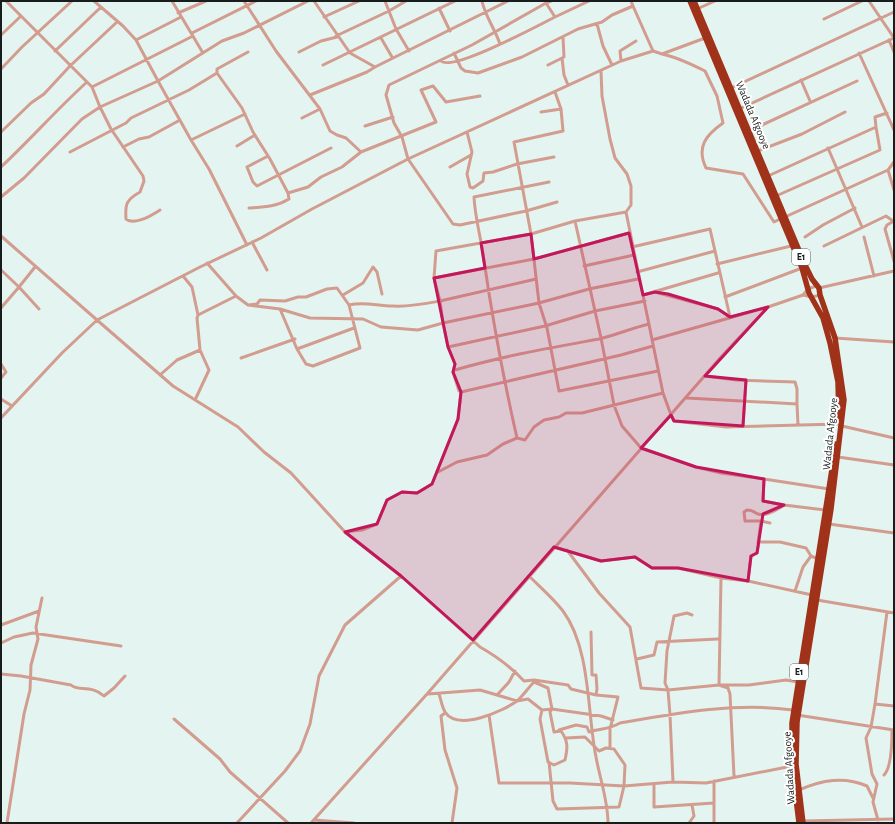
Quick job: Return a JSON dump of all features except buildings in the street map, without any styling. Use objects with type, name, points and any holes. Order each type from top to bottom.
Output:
[{"type":"highway","name":"Wadada Afgooye","points":[[690,1],[704,38],[782,218],[806,267],[818,287],[835,338],[844,400],[829,524],[795,712],[802,822]]},
{"type":"highway","name":"Wadada Afgooye","points":[[694,1],[776,196],[791,246],[802,268],[808,289],[823,318],[838,382],[841,425],[825,510],[798,682],[795,712],[792,766],[802,822]]},
{"type":"street","points":[[6,1],[92,87],[100,107],[112,129],[144,181],[140,192],[131,198],[125,206],[126,219],[131,221],[145,218],[160,210]]},
{"type":"street","points":[[1,69],[22,47],[38,34],[72,1]]},
{"type":"street","points":[[94,1],[123,26],[136,40],[145,60],[209,169],[247,245]]},
{"type":"street","points":[[172,1],[203,53]]},
{"type":"street","points":[[178,13],[206,1]]},
{"type":"street","points":[[244,1],[259,26],[320,109],[330,131],[346,138],[361,152]]},
{"type":"street","points":[[92,87],[256,1]]},
{"type":"street","points":[[1,198],[24,178],[82,119],[100,107],[158,80],[222,41],[259,26],[308,1]]},
{"type":"street","points":[[314,1],[337,37],[350,53],[375,67]]},
{"type":"street","points":[[324,17],[359,1]]},
{"type":"street","points":[[385,1],[396,29],[409,51]]},
{"type":"street","points":[[299,52],[321,41],[337,37],[390,11],[406,1]]},
{"type":"street","points":[[323,65],[455,1]]},
{"type":"street","points":[[482,1],[484,12],[496,32],[500,44]]},
{"type":"street","points":[[310,95],[363,74],[392,57],[409,51],[508,1]]},
{"type":"street","points":[[551,1],[441,61],[423,67],[389,84],[386,95],[393,117],[402,137],[408,160],[453,224],[460,224],[526,211],[557,202]]},
{"type":"street","points":[[441,61],[446,64],[472,57],[589,1]]},
{"type":"street","points":[[631,1],[653,51]]},
{"type":"street","points":[[697,9],[716,1]]},
{"type":"street","points":[[824,19],[862,1]]},
{"type":"street","points":[[739,109],[894,38],[869,1]]},
{"type":"street","points":[[546,3],[555,17]]},
{"type":"street","points":[[454,53],[459,65],[465,71],[478,73],[517,60],[578,29],[597,24],[633,6]]},
{"type":"street","points":[[55,51],[101,7]]},
{"type":"street","points":[[439,8],[450,31]]},
{"type":"street","points":[[731,88],[894,12]]},
{"type":"street","points":[[1,35],[21,16]]},
{"type":"street","points":[[136,40],[181,17]]},
{"type":"street","points":[[1,132],[30,103],[44,94],[70,66],[117,22]]},
{"type":"street","points":[[597,24],[603,46],[612,65]]},
{"type":"street","points":[[563,37],[562,58],[564,75],[568,85]]},
{"type":"street","points":[[381,38],[392,57]]},
{"type":"street","points":[[662,54],[704,38]]},
{"type":"street","points":[[889,40],[894,52]]},
{"type":"street","points":[[621,61],[620,51],[636,42]]},
{"type":"street","points":[[1,418],[62,353],[97,320],[207,263],[247,245],[408,160],[612,65],[653,51],[675,57],[684,63],[705,71],[717,96],[723,123],[710,133],[702,146],[701,158],[706,168],[743,174],[774,222],[888,170],[894,162]]},
{"type":"street","points":[[70,152],[189,90],[217,73],[218,69],[248,52]]},
{"type":"street","points":[[860,53],[894,130]]},
{"type":"street","points":[[548,64],[562,58]]},
{"type":"street","points":[[461,392],[458,391],[455,383],[453,372],[456,364],[448,347],[440,301],[434,278],[436,251],[531,234],[575,222],[626,212],[631,205],[631,186],[627,174],[615,158],[610,139],[602,96],[601,71]]},
{"type":"street","points":[[217,73],[245,114],[255,135],[288,193],[289,199],[282,204],[249,208]]},
{"type":"street","points":[[801,80],[810,101]]},
{"type":"street","points":[[749,131],[810,101],[857,81]]},
{"type":"street","points":[[1,167],[32,138],[47,119],[88,82]]},
{"type":"street","points":[[288,193],[308,187],[321,177],[342,167],[361,152],[402,137],[436,122],[421,90],[424,88],[433,86],[446,102],[480,96]]},
{"type":"street","points":[[555,92],[561,109],[563,131],[514,142],[521,187],[531,234],[539,303],[551,346],[554,370],[559,391],[658,371]]},
{"type":"street","points":[[302,118],[320,109]]},
{"type":"street","points":[[541,112],[561,109]]},
{"type":"street","points":[[758,151],[802,134],[846,112]]},
{"type":"street","points":[[776,196],[836,168],[880,150],[875,117],[887,113]]},
{"type":"street","points":[[191,140],[245,114]]},
{"type":"street","points":[[365,126],[393,117]]},
{"type":"street","points":[[123,147],[139,139],[149,137],[180,120]]},
{"type":"street","points":[[768,176],[876,126]]},
{"type":"street","points":[[467,132],[472,152],[467,178],[470,187],[473,188],[483,181],[484,173],[493,172],[517,164],[554,157]]},
{"type":"street","points":[[237,146],[255,135]]},
{"type":"street","points":[[268,156],[247,167],[253,182],[257,186],[331,148]]},
{"type":"street","points":[[828,148],[862,227]]},
{"type":"street","points":[[450,167],[471,155]]},
{"type":"street","points":[[888,170],[894,190]]},
{"type":"street","points":[[517,438],[499,357],[476,221],[474,197],[548,182]]},
{"type":"street","points":[[805,237],[823,225],[855,208]]},
{"type":"street","points":[[626,212],[638,279],[643,295],[658,371],[663,392],[674,421],[720,426],[841,425],[894,438]]},
{"type":"street","points":[[824,246],[886,216],[893,221],[885,229],[894,261]]},
{"type":"street","points":[[575,222],[579,246],[606,358],[614,405],[622,426],[641,448],[696,467],[721,473],[829,489]]},
{"type":"street","points":[[632,247],[710,229],[718,272],[730,317]]},
{"type":"street","points":[[434,278],[534,258],[629,233]]},
{"type":"street","points":[[1,236],[160,376],[173,386],[238,427],[264,452],[291,473],[345,532],[401,576],[473,640],[515,672],[524,681],[568,685],[571,689],[618,697],[610,730],[610,748]]},
{"type":"street","points":[[864,237],[874,276]]},
{"type":"street","points":[[252,242],[267,270]]},
{"type":"street","points":[[717,264],[791,246]]},
{"type":"street","points":[[637,272],[715,251]]},
{"type":"street","points":[[584,266],[634,255]]},
{"type":"street","points":[[207,263],[236,296],[248,305],[280,309],[310,318],[362,319],[381,327],[418,330],[638,279]]},
{"type":"street","points":[[1,308],[35,267]]},
{"type":"street","points":[[343,295],[363,283],[373,267],[377,272],[382,294]]},
{"type":"street","points":[[725,297],[802,268]]},
{"type":"street","points":[[1,270],[39,309]]},
{"type":"street","points":[[652,340],[671,336],[730,317],[768,307],[802,295],[808,289],[874,276],[894,270]]},
{"type":"street","points":[[643,295],[718,272]]},
{"type":"street","points":[[183,276],[192,288],[198,315],[198,339],[200,350],[209,370],[195,400]]},
{"type":"street","points":[[349,305],[366,302],[378,306],[411,307],[536,279]]},
{"type":"street","points":[[248,305],[257,304],[260,300],[275,302],[306,297],[327,289],[337,288],[349,305],[360,348],[313,366],[306,364],[297,349],[295,339],[280,309]]},
{"type":"street","points":[[655,292],[718,309],[730,317]]},
{"type":"street","points":[[802,295],[812,297],[820,296]]},
{"type":"street","points":[[198,315],[236,296]]},
{"type":"street","points":[[448,347],[545,326],[595,311],[644,301]]},
{"type":"street","points":[[313,822],[427,694],[641,448],[687,398],[721,357],[768,307]]},
{"type":"street","points":[[455,370],[499,357],[551,346],[601,338],[630,328],[649,324]]},
{"type":"street","points":[[297,349],[354,328]]},
{"type":"street","points":[[835,338],[894,342]]},
{"type":"street","points":[[241,358],[295,339]]},
{"type":"street","points":[[461,392],[653,346]]},
{"type":"street","points":[[160,376],[178,360],[200,350]]},
{"type":"street","points":[[1,364],[6,372],[1,378]]},
{"type":"street","points":[[705,376],[746,380],[795,382],[797,389],[798,425]]},
{"type":"street","points":[[744,426],[746,380]]},
{"type":"street","points":[[345,532],[362,530],[377,524],[387,500],[402,492],[417,493],[432,484],[458,419],[461,392]]},
{"type":"street","points":[[437,472],[457,462],[487,455],[503,444],[517,438],[525,440],[534,427],[544,420],[559,417],[566,413],[582,413],[663,392]]},
{"type":"street","points":[[687,398],[797,404]]},
{"type":"street","points":[[1,399],[12,406]]},
{"type":"street","points":[[838,457],[894,465]]},
{"type":"street","points":[[764,479],[763,501],[784,506],[825,510]]},
{"type":"street","points":[[770,523],[761,521],[745,521],[744,512],[751,510],[758,514],[764,514],[776,511],[784,506]]},
{"type":"street","points":[[748,580],[750,561],[752,556],[757,553],[761,521]]},
{"type":"street","points":[[829,524],[894,533]]},
{"type":"street","points":[[758,543],[788,543],[806,548],[811,556],[818,559]]},
{"type":"street","points":[[554,547],[601,561],[635,557],[652,568],[678,568],[720,578],[748,580],[812,595]]},
{"type":"street","points":[[567,550],[599,593],[630,627],[637,659],[641,688],[668,690],[719,685],[749,685],[786,680],[798,682]]},
{"type":"street","points":[[795,591],[803,567],[811,556]]},
{"type":"street","points":[[237,823],[285,771],[300,751],[310,724],[319,676],[346,625],[401,576]]},
{"type":"street","points":[[529,576],[563,611],[574,631],[588,692],[594,746],[607,808],[608,823]]},
{"type":"street","points":[[719,685],[718,639],[720,578]]},
{"type":"street","points":[[7,823],[31,678],[31,665],[38,639],[36,627],[42,598]]},
{"type":"street","points":[[816,600],[894,613]]},
{"type":"street","points":[[1,625],[39,611]]},
{"type":"street","points":[[873,798],[877,784],[872,774],[866,738],[871,727],[875,704],[887,612]]},
{"type":"street","points":[[673,782],[668,690],[665,683],[668,642],[674,616],[687,613],[692,615]]},
{"type":"street","points":[[591,632],[592,675],[596,675],[596,694]]},
{"type":"street","points":[[1,643],[14,637],[37,633],[122,646]]},
{"type":"street","points":[[637,659],[654,655],[657,642],[718,639]]},
{"type":"street","points":[[497,695],[509,682],[515,672]]},
{"type":"street","points":[[1,674],[71,685],[76,688],[96,689],[104,696],[125,676]]},
{"type":"street","points":[[517,701],[534,681]]},
{"type":"street","points":[[534,681],[548,688],[552,709],[550,712],[554,732]]},
{"type":"street","points":[[719,685],[728,688],[731,707],[734,776]]},
{"type":"street","points":[[427,694],[480,690],[517,701]]},
{"type":"street","points":[[439,694],[445,713],[458,719],[480,719],[489,716],[517,701],[528,699],[542,710],[552,709],[613,720]]},
{"type":"street","points":[[875,704],[894,706]]},
{"type":"street","points":[[554,732],[567,728],[568,726],[580,724],[587,727],[589,732],[599,728],[610,730],[620,724],[670,715],[731,707],[760,706],[893,730],[891,755],[886,773],[884,775]]},
{"type":"street","points":[[542,710],[540,719],[552,782],[553,801],[559,810],[619,807],[624,786],[625,765],[614,749],[610,748],[599,751],[585,737],[566,738]]},
{"type":"street","points":[[445,713],[441,720],[445,750],[457,788],[452,823]]},
{"type":"street","points":[[489,716],[499,782],[552,782],[624,786],[673,782],[706,783],[734,776],[792,766]]},
{"type":"street","points":[[174,719],[220,759],[230,772],[288,823]]},
{"type":"street","points":[[548,762],[554,765],[565,760],[568,744],[566,738],[560,731],[554,732]]},
{"type":"street","points":[[799,790],[824,781],[848,780],[867,786],[873,798],[878,820]]},
{"type":"street","points":[[714,781],[714,823]]},
{"type":"street","points":[[654,784],[654,807],[714,803]]},
{"type":"street","points":[[689,823],[694,816],[692,805]]},
{"type":"street","points":[[802,822],[894,819]]},
{"type":"street","points":[[313,822],[354,823]]},
{"type":"highlighted area","points":[[629,233],[643,295],[655,292],[668,294],[718,309],[730,317],[768,307],[705,376],[746,380],[743,426],[674,421],[671,415],[641,448],[696,467],[764,479],[763,501],[784,505],[763,514],[757,553],[751,556],[748,581],[678,568],[652,568],[635,557],[601,561],[554,547],[473,640],[401,576],[345,532],[377,524],[387,500],[402,492],[417,493],[432,484],[458,419],[461,392],[453,372],[455,364],[448,347],[434,278],[485,268],[481,243],[531,234],[534,259]]}]
